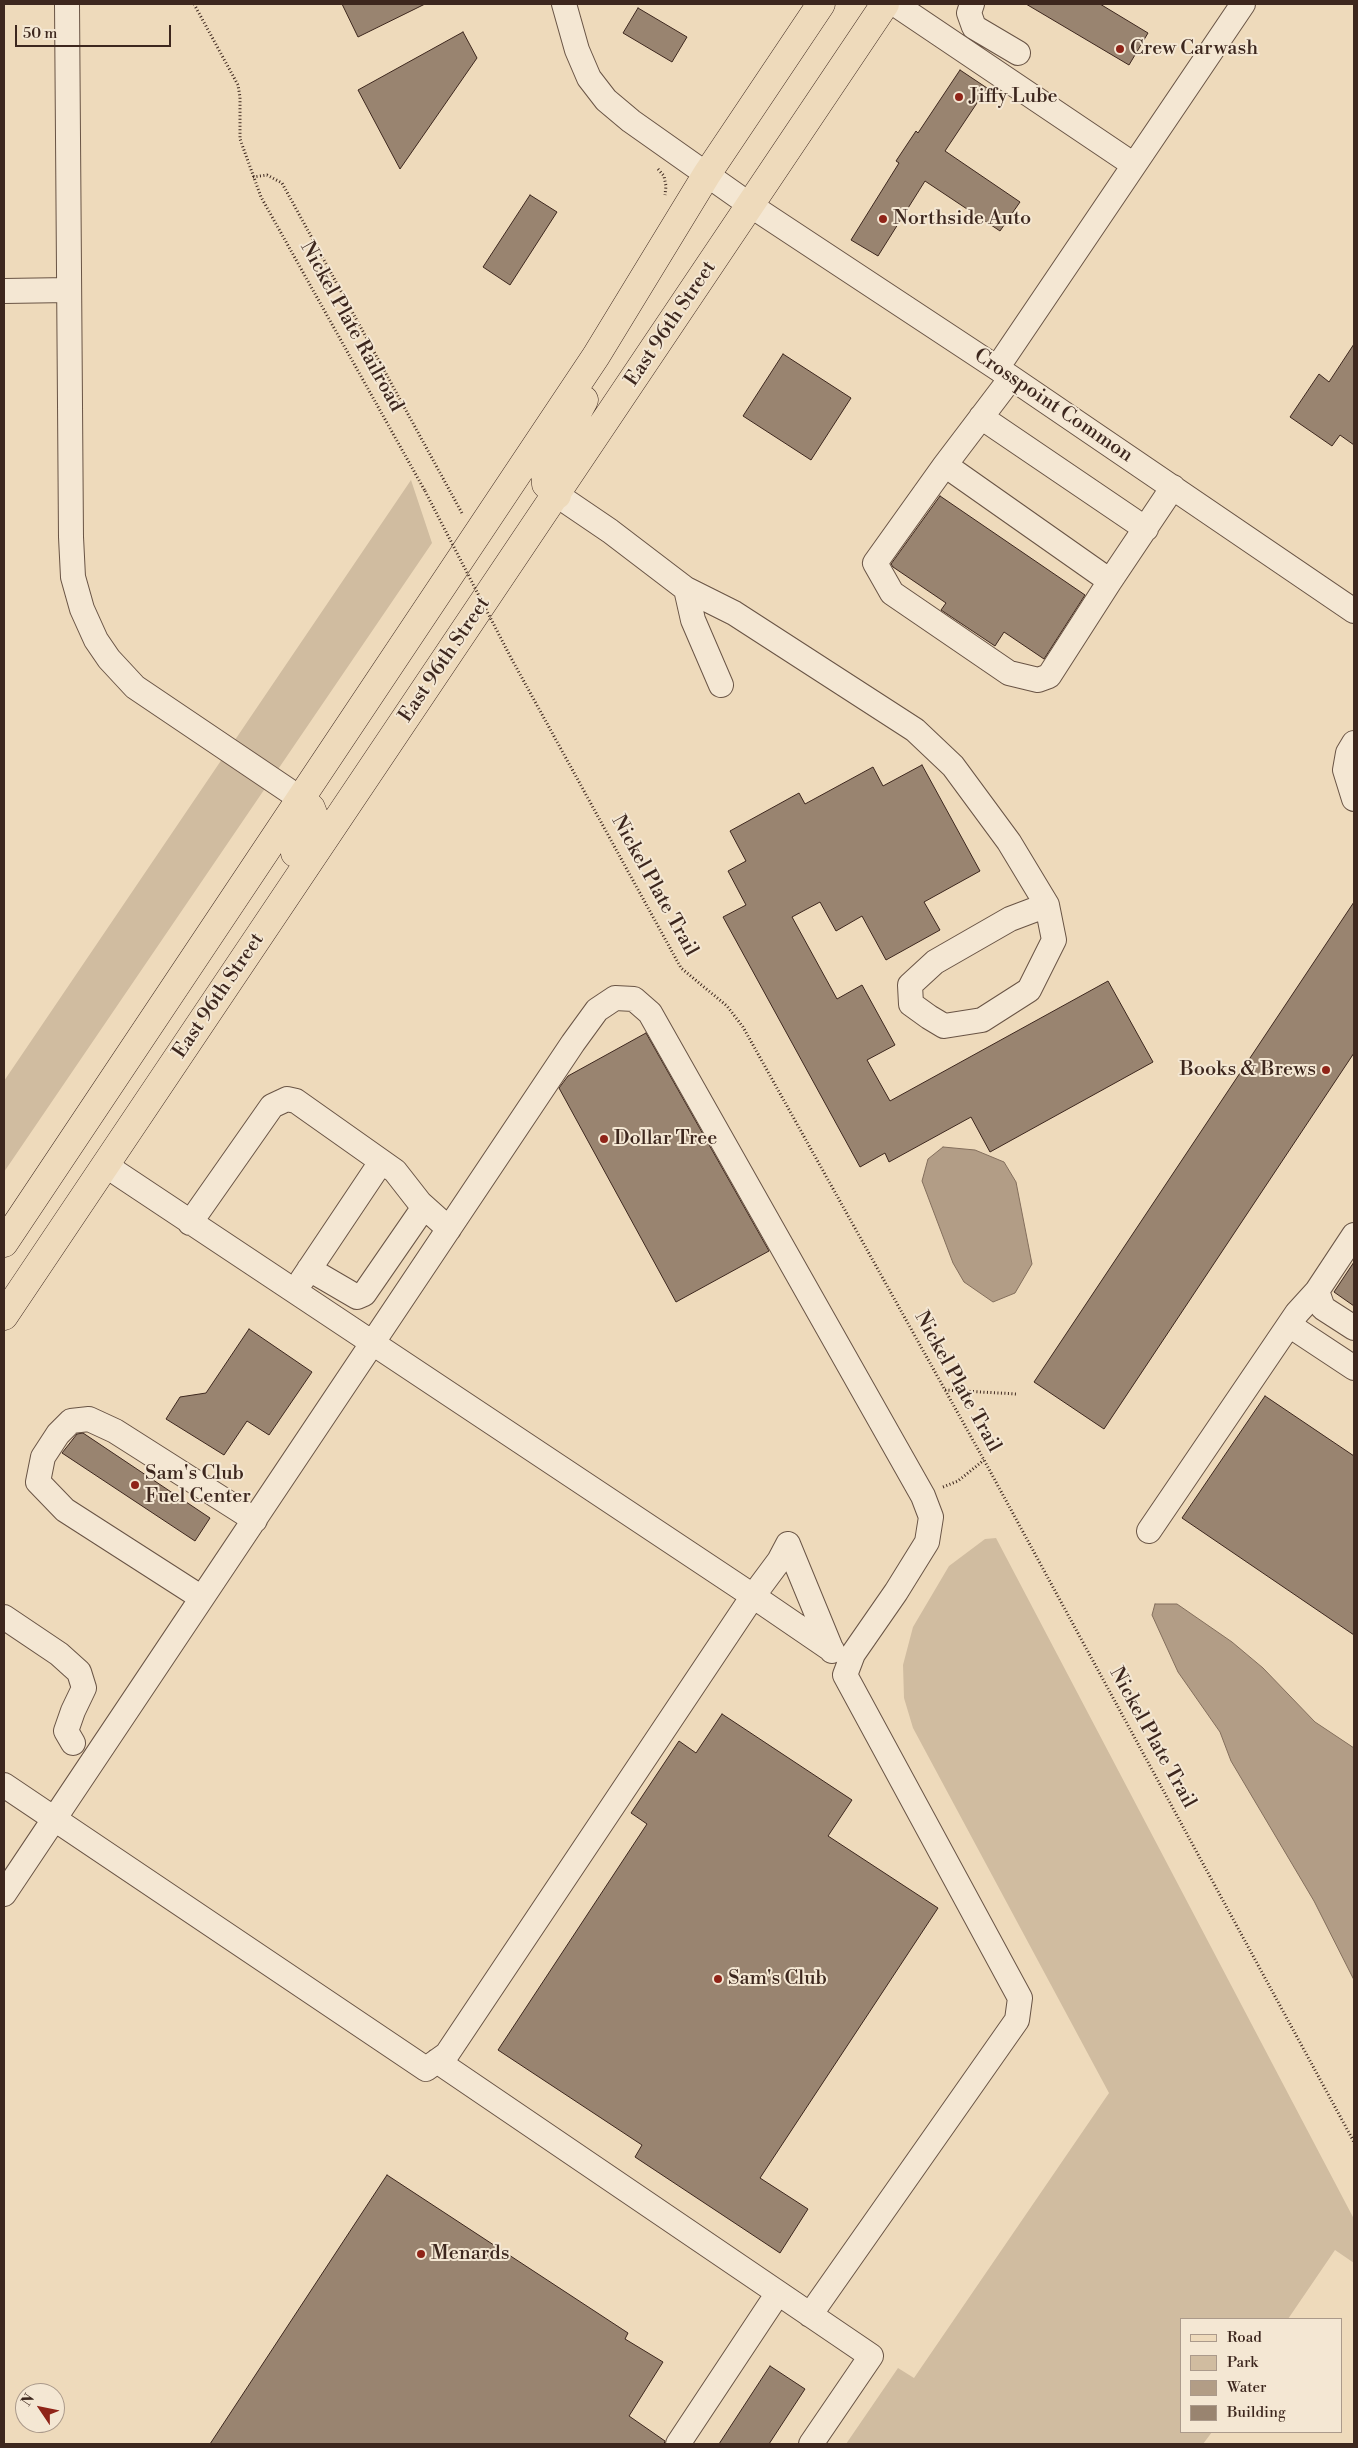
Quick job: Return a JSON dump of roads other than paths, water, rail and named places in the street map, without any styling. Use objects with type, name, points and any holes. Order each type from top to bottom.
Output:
[{"type":"main road","name":"East 96th Street","points":[[4,1243],[596,356],[707,174],[821,4]]},
{"type":"main road","name":"East 96th Street","points":[[4,1316],[885,4]]},
{"type":"main road","points":[[557,495],[546,484],[545,472],[586,397],[596,356]]},
{"type":"main road","points":[[200,1024],[241,933],[311,827],[314,812],[301,799]]},
{"type":"street","points":[[67,4],[73,577],[82,609],[92,632],[109,659],[135,687],[301,799]]},
{"type":"street","name":"Crosspoint Common","points":[[564,4],[577,50],[588,78],[606,100],[631,121],[750,205],[1004,373],[1354,611]]},
{"type":"street","points":[[895,4],[1134,165]]},
{"type":"street","points":[[972,4],[968,13],[974,27],[1018,53]]},
{"type":"street","points":[[1173,487],[1049,676],[1038,680],[1008,673],[892,593],[875,563],[981,417],[1004,373],[1134,165],[1243,4]]},
{"type":"street","points":[[4,291],[69,290]]},
{"type":"street","points":[[981,417],[1146,529]]},
{"type":"street","points":[[945,465],[1110,581]]},
{"type":"street","points":[[557,495],[610,531],[686,589],[734,612],[915,730],[953,766],[1009,842],[1047,905],[1054,940],[1029,990],[982,1020],[944,1026],[928,1018],[911,1004],[910,985],[935,962],[1010,919],[1047,905]]},
{"type":"street","points":[[686,589],[693,620],[721,685]]},
{"type":"street","points":[[1354,743],[1348,752],[1345,770],[1354,799]]},
{"type":"street","points":[[4,1894],[596,1010],[615,998],[634,999],[650,1013],[923,1496],[932,1517],[927,1542],[896,1592],[853,1654],[845,1675]]},
{"type":"street","points":[[190,1223],[272,1106],[287,1098],[296,1101],[395,1171],[407,1189],[449,1229]]},
{"type":"street","points":[[294,1292],[382,1162]]},
{"type":"street","points":[[105,1165],[832,1650]]},
{"type":"street","points":[[309,1268],[357,1297],[364,1294],[424,1207]]},
{"type":"street","points":[[1149,1531],[1293,1319],[1320,1299],[1354,1235]]},
{"type":"street","points":[[1320,1299],[1354,1328]]},
{"type":"street","points":[[1293,1319],[1354,1368]]},
{"type":"street","points":[[202,1598],[65,1510],[38,1482],[42,1457],[72,1421],[89,1419],[115,1431],[255,1520]]},
{"type":"street","points":[[4,1785],[426,2069],[447,2054],[753,1596],[779,1561],[788,1544],[832,1650],[1020,1998],[1017,2020],[810,2315]]},
{"type":"street","points":[[4,1617],[59,1654],[79,1672],[84,1688],[72,1711],[66,1731],[73,1743]]},
{"type":"street","points":[[437,2062],[871,2356],[811,2444]]},
{"type":"street","points":[[678,2444],[778,2293]]},
{"type":"water","points":[[943,1147],[975,1150],[1004,1162],[1016,1182],[1032,1264],[1015,1293],[993,1302],[964,1282],[953,1263],[922,1181],[928,1159]]},
{"type":"water","points":[[1155,1604],[1177,1604],[1232,1642],[1263,1668],[1315,1722],[1354,1748],[1354,1980],[1314,1901],[1231,1761],[1220,1732],[1178,1672],[1152,1615]]},
{"type":"place","name":"Crew Carwash","points":[[1120,49]]},
{"type":"place","name":"Jiffy Lube","points":[[959,97]]},
{"type":"place","name":"Northside Auto","points":[[883,219]]},
{"type":"place","name":"Books & Brews","points":[[1326,1070]]},
{"type":"place","name":"Dollar Tree","points":[[604,1139]]},
{"type":"place","name":"Sam's Club Fuel Center","points":[[135,1485]]},
{"type":"place","name":"Sam's Club","points":[[718,1979]]},
{"type":"place","name":"Menards","points":[[421,2254]]}]
